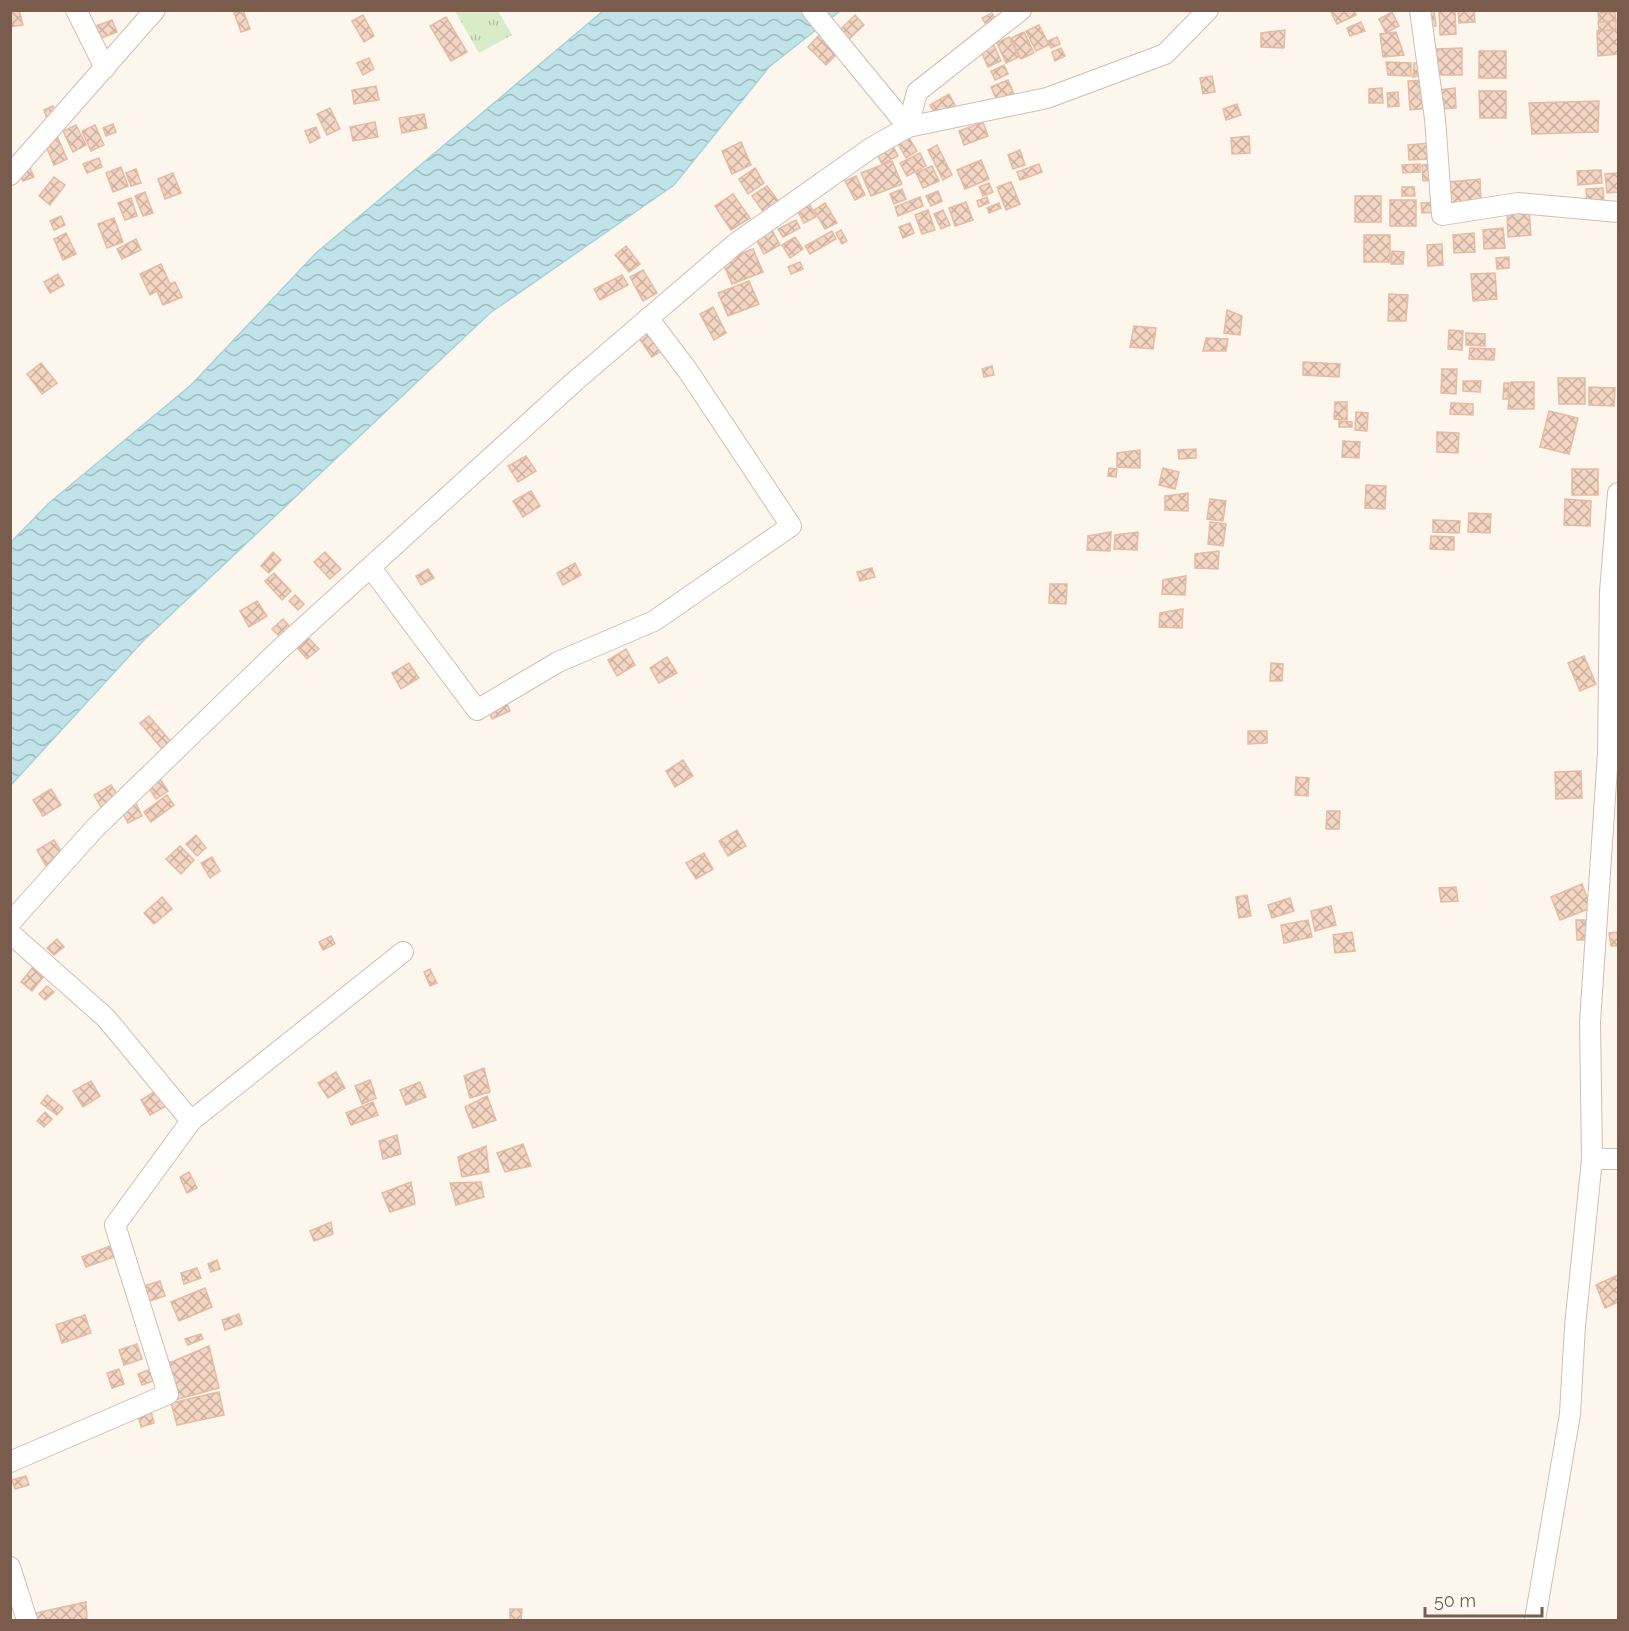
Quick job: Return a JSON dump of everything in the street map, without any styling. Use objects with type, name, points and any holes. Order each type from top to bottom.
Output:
[{"type":"street","points":[[76,10],[105,68]]},
{"type":"street","points":[[10,175],[155,10]]},
{"type":"street","points":[[812,10],[838,39],[908,128]]},
{"type":"street","points":[[908,128],[917,92],[1021,10]]},
{"type":"street","points":[[10,923],[95,828],[278,651],[648,318],[735,244],[871,148],[908,128],[1047,98],[1165,54],[1208,10]]},
{"type":"street","points":[[1420,10],[1435,119],[1442,215],[1518,203],[1618,212]]},
{"type":"street","points":[[371,567],[477,710],[558,662],[654,621],[791,526],[688,371],[648,318]]},
{"type":"street","points":[[1535,1620],[1570,1414],[1575,1326],[1592,1159],[1590,1022],[1608,753],[1610,592],[1618,494]]},
{"type":"street","points":[[10,933],[106,1018],[191,1121]]},
{"type":"street","points":[[10,1462],[168,1394],[115,1225],[191,1121],[403,952]]},
{"type":"street","points":[[1592,1159],[1618,1159]]},
{"type":"street","points":[[10,1567],[27,1620]]},
{"type":"green space","points":[[455,11],[498,11],[512,35],[479,53]]},
{"type":"water","points":[[603,11],[840,11],[769,67],[674,185],[490,313],[144,640],[11,785],[11,542],[49,503],[191,385],[316,253]]},
{"type":"building","points":[[10,10],[19,10],[23,25],[10,27]]},
{"type":"building","points":[[243,10],[250,29],[241,32],[234,13]]},
{"type":"building","points":[[1330,10],[1354,10],[1356,15],[1337,24]]},
{"type":"building","points":[[1424,10],[1434,10],[1436,26],[1426,27]]},
{"type":"building","points":[[1455,10],[1456,34],[1440,35],[1439,11]]},
{"type":"building","points":[[1458,10],[1474,10],[1475,22],[1459,23]]},
{"type":"building","points":[[1392,12],[1399,26],[1386,33],[1379,19]]},
{"type":"building","points":[[1615,12],[1616,21],[1599,22],[1598,13]]},
{"type":"building","points":[[992,13],[1000,27],[991,33],[982,18]]},
{"type":"building","points":[[363,15],[374,36],[364,42],[352,21]]},
{"type":"building","points":[[855,15],[864,25],[848,40],[839,31]]},
{"type":"building","points":[[446,17],[467,52],[451,61],[430,26]]},
{"type":"building","points":[[112,20],[117,32],[96,40],[91,28]]},
{"type":"building","points":[[1616,21],[1616,30],[1599,31],[1598,22]]},
{"type":"building","points":[[1361,22],[1365,31],[1350,36],[1347,28]]},
{"type":"building","points":[[1039,25],[1049,45],[1036,51],[1026,31]]},
{"type":"building","points":[[1285,30],[1284,48],[1261,47],[1261,33]]},
{"type":"building","points":[[1618,30],[1618,54],[1598,56],[1597,31]]},
{"type":"building","points":[[1024,32],[1034,53],[1021,59],[1011,38]]},
{"type":"building","points":[[1396,32],[1404,55],[1383,57],[1380,34]]},
{"type":"building","points":[[820,34],[839,52],[826,65],[808,47]]},
{"type":"building","points":[[1009,37],[1019,57],[1006,63],[997,43]]},
{"type":"building","points":[[1057,37],[1060,44],[1051,48],[1048,41]]},
{"type":"building","points":[[992,41],[1001,61],[988,67],[979,47]]},
{"type":"building","points":[[1061,48],[1065,56],[1055,61],[1052,52]]},
{"type":"building","points":[[1462,48],[1462,75],[1436,75],[1436,49]]},
{"type":"building","points":[[1479,51],[1506,51],[1506,78],[1479,78]]},
{"type":"building","points":[[369,58],[374,69],[363,75],[357,63]]},
{"type":"building","points":[[1386,62],[1411,63],[1411,76],[1388,75]]},
{"type":"building","points":[[1423,62],[1424,75],[1413,77],[1414,63]]},
{"type":"building","points":[[1004,65],[1008,74],[995,80],[991,71]]},
{"type":"building","points":[[1212,76],[1215,92],[1203,94],[1200,78]]},
{"type":"building","points":[[1008,80],[1014,94],[997,101],[991,87]]},
{"type":"building","points":[[1424,80],[1427,108],[1410,110],[1408,81]]},
{"type":"building","points":[[376,86],[379,100],[354,104],[352,90]]},
{"type":"building","points":[[1382,88],[1383,103],[1369,103],[1369,89]]},
{"type":"building","points":[[1455,88],[1456,108],[1438,109],[1437,90]]},
{"type":"building","points":[[1479,91],[1506,91],[1506,118],[1480,118]]},
{"type":"building","points":[[1398,92],[1399,106],[1388,107],[1387,93]]},
{"type":"building","points":[[949,94],[955,105],[937,117],[930,105]]},
{"type":"building","points":[[1599,101],[1598,132],[1532,134],[1529,103]]},
{"type":"building","points":[[1237,104],[1241,115],[1226,120],[1223,109]]},
{"type":"building","points":[[53,106],[58,118],[48,122],[44,110]]},
{"type":"building","points":[[330,108],[340,129],[327,135],[317,114]]},
{"type":"building","points":[[424,114],[427,128],[402,133],[399,118]]},
{"type":"building","points":[[375,122],[378,137],[353,141],[350,127]]},
{"type":"building","points":[[983,122],[988,136],[964,145],[959,131]]},
{"type":"building","points":[[113,124],[116,132],[106,136],[103,128]]},
{"type":"building","points":[[76,125],[86,145],[73,152],[63,131]]},
{"type":"building","points":[[95,125],[104,145],[91,151],[82,131]]},
{"type":"building","points":[[316,127],[320,138],[310,143],[305,131]]},
{"type":"building","points":[[906,133],[917,151],[906,158],[896,140]]},
{"type":"building","points":[[1249,136],[1250,153],[1232,154],[1231,138]]},
{"type":"building","points":[[58,138],[67,159],[54,165],[45,144]]},
{"type":"building","points":[[890,140],[898,156],[882,164],[874,148]]},
{"type":"building","points":[[741,142],[751,165],[732,174],[722,151]]},
{"type":"building","points":[[1429,143],[1430,159],[1409,160],[1408,145]]},
{"type":"building","points":[[937,145],[952,175],[943,180],[928,150]]},
{"type":"building","points":[[1020,150],[1025,165],[1013,169],[1008,155]]},
{"type":"building","points":[[920,153],[926,166],[907,176],[900,163]]},
{"type":"building","points":[[99,158],[102,167],[87,173],[83,164]]},
{"type":"building","points":[[981,160],[989,179],[965,189],[957,170]]},
{"type":"building","points":[[892,161],[902,184],[871,196],[861,173]]},
{"type":"building","points":[[1039,164],[1042,172],[1020,180],[1017,172]]},
{"type":"building","points":[[1420,164],[1420,172],[1403,173],[1402,165]]},
{"type":"building","points":[[1435,164],[1436,180],[1423,181],[1422,165]]},
{"type":"building","points":[[932,166],[939,181],[923,188],[916,173]]},
{"type":"building","points":[[121,167],[128,186],[113,192],[106,173]]},
{"type":"building","points":[[30,168],[34,177],[23,181],[19,173]]},
{"type":"building","points":[[755,168],[764,183],[748,194],[739,179]]},
{"type":"building","points":[[136,169],[141,183],[131,186],[126,173]]},
{"type":"building","points":[[1601,170],[1602,183],[1578,185],[1577,171]]},
{"type":"building","points":[[173,173],[181,193],[165,199],[158,179]]},
{"type":"building","points":[[1618,173],[1618,192],[1607,193],[1605,174]]},
{"type":"building","points":[[856,176],[865,195],[855,200],[845,181]]},
{"type":"building","points":[[54,177],[65,185],[50,205],[39,196]]},
{"type":"building","points":[[1480,179],[1481,203],[1449,206],[1448,182]]},
{"type":"building","points":[[1011,182],[1020,204],[1006,210],[997,187]]},
{"type":"building","points":[[989,183],[993,192],[983,196],[979,187]]},
{"type":"building","points":[[767,186],[779,202],[764,213],[752,196]]},
{"type":"building","points":[[1402,187],[1414,187],[1415,196],[1402,196]]},
{"type":"building","points":[[1603,188],[1604,203],[1587,204],[1586,189]]},
{"type":"building","points":[[902,189],[906,199],[894,204],[890,194]]},
{"type":"building","points":[[938,191],[942,201],[931,206],[926,196]]},
{"type":"building","points":[[145,192],[153,213],[143,216],[135,196]]},
{"type":"building","points":[[733,194],[750,218],[731,230],[715,206]]},
{"type":"building","points":[[1355,196],[1381,196],[1381,222],[1355,222]]},
{"type":"building","points":[[920,197],[923,206],[898,216],[895,207]]},
{"type":"building","points":[[987,197],[989,203],[979,207],[977,201]]},
{"type":"building","points":[[131,198],[137,216],[125,220],[118,203]]},
{"type":"building","points":[[1390,200],[1416,200],[1416,226],[1390,226]]},
{"type":"building","points":[[966,202],[973,220],[955,226],[949,208]]},
{"type":"building","points":[[1439,202],[1439,212],[1422,213],[1421,203]]},
{"type":"building","points":[[825,203],[837,223],[825,229],[814,210]]},
{"type":"building","points":[[999,203],[1001,208],[989,213],[987,208]]},
{"type":"building","points":[[810,205],[816,217],[804,223],[798,212]]},
{"type":"building","points":[[928,210],[935,230],[922,234],[915,215]]},
{"type":"building","points":[[943,210],[950,225],[941,229],[934,214]]},
{"type":"building","points":[[1529,210],[1531,235],[1508,237],[1507,212]]},
{"type":"building","points":[[61,216],[65,225],[54,230],[50,221]]},
{"type":"building","points":[[114,218],[123,242],[107,248],[98,224]]},
{"type":"building","points":[[796,220],[800,228],[783,237],[778,229]]},
{"type":"building","points":[[910,223],[914,233],[903,238],[899,227]]},
{"type":"building","points":[[1503,228],[1505,248],[1484,249],[1483,230]]},
{"type":"building","points":[[772,230],[780,245],[764,254],[756,239]]},
{"type":"building","points":[[841,230],[847,241],[842,244],[836,233]]},
{"type":"building","points":[[832,231],[836,239],[810,254],[805,246]]},
{"type":"building","points":[[66,233],[76,254],[63,260],[54,239]]},
{"type":"building","points":[[1474,233],[1475,252],[1454,253],[1453,235]]},
{"type":"building","points":[[1364,235],[1390,235],[1390,262],[1364,262]]},
{"type":"building","points":[[795,237],[803,249],[790,258],[782,245]]},
{"type":"building","points":[[136,239],[141,250],[122,259],[117,249]]},
{"type":"building","points":[[1442,244],[1443,265],[1428,266],[1427,245]]},
{"type":"building","points":[[626,246],[640,264],[629,272],[615,255]]},
{"type":"building","points":[[753,249],[763,272],[732,284],[722,261]]},
{"type":"building","points":[[1392,251],[1404,252],[1403,264],[1391,264]]},
{"type":"building","points":[[1509,257],[1509,268],[1497,269],[1496,258]]},
{"type":"building","points":[[800,262],[803,269],[791,274],[788,267]]},
{"type":"building","points":[[161,264],[170,284],[175,282],[182,297],[163,305],[157,291],[150,295],[140,274]]},
{"type":"building","points":[[643,270],[657,293],[643,301],[630,277]]},
{"type":"building","points":[[1495,273],[1497,299],[1473,301],[1471,274]]},
{"type":"building","points":[[58,274],[64,285],[50,293],[44,282]]},
{"type":"building","points":[[622,275],[628,285],[600,300],[594,289]]},
{"type":"building","points":[[749,281],[759,304],[728,316],[718,293]]},
{"type":"building","points":[[1389,294],[1408,295],[1406,321],[1388,321]]},
{"type":"building","points":[[713,307],[726,333],[714,340],[700,314]]},
{"type":"building","points":[[1227,310],[1242,316],[1240,335],[1224,333]]},
{"type":"building","points":[[1134,326],[1156,328],[1153,349],[1130,347]]},
{"type":"building","points":[[648,327],[663,350],[652,357],[636,334]]},
{"type":"building","points":[[1449,330],[1463,331],[1462,350],[1448,349]]},
{"type":"building","points":[[1466,333],[1485,334],[1485,346],[1466,345]]},
{"type":"building","points":[[1206,338],[1228,339],[1226,351],[1203,351]]},
{"type":"building","points":[[1470,348],[1495,349],[1494,360],[1469,359]]},
{"type":"building","points":[[1303,362],[1340,364],[1339,377],[1303,375]]},
{"type":"building","points":[[41,363],[57,383],[42,394],[27,374]]},
{"type":"building","points":[[992,366],[994,375],[984,377],[982,369]]},
{"type":"building","points":[[1442,369],[1457,369],[1456,394],[1441,393]]},
{"type":"building","points":[[1558,378],[1585,378],[1585,404],[1559,404]]},
{"type":"building","points":[[1463,381],[1481,381],[1480,392],[1463,391]]},
{"type":"building","points":[[1511,382],[1534,382],[1534,409],[1508,409]]},
{"type":"building","points":[[1504,383],[1509,383],[1508,399],[1503,399]]},
{"type":"building","points":[[1589,387],[1615,388],[1614,406],[1589,405]]},
{"type":"building","points":[[1335,402],[1347,402],[1347,420],[1334,419]]},
{"type":"building","points":[[1451,403],[1473,404],[1473,415],[1450,414]]},
{"type":"building","points":[[1549,411],[1578,418],[1569,454],[1540,447]]},
{"type":"building","points":[[1356,412],[1368,413],[1367,431],[1355,430]]},
{"type":"building","points":[[1339,421],[1352,422],[1352,427],[1339,427]]},
{"type":"building","points":[[1437,432],[1459,433],[1458,453],[1437,452]]},
{"type":"building","points":[[1343,441],[1360,442],[1359,458],[1342,457]]},
{"type":"building","points":[[1196,449],[1196,458],[1179,459],[1178,450]]},
{"type":"building","points":[[1140,450],[1140,468],[1117,467],[1117,453]]},
{"type":"building","points":[[526,456],[536,471],[518,482],[508,466]]},
{"type":"building","points":[[1109,468],[1117,469],[1116,477],[1108,476]]},
{"type":"building","points":[[1163,468],[1179,472],[1175,489],[1159,485]]},
{"type":"building","points":[[1572,469],[1598,469],[1598,495],[1572,495]]},
{"type":"building","points":[[1366,485],[1386,486],[1385,509],[1365,508]]},
{"type":"building","points":[[531,491],[540,506],[523,517],[513,501]]},
{"type":"building","points":[[1188,493],[1188,511],[1165,510],[1165,496]]},
{"type":"building","points":[[1210,499],[1226,501],[1223,521],[1207,519]]},
{"type":"building","points":[[1565,499],[1591,501],[1590,526],[1564,525]]},
{"type":"building","points":[[1469,513],[1491,514],[1490,533],[1468,532]]},
{"type":"building","points":[[1433,520],[1460,521],[1459,533],[1433,532]]},
{"type":"building","points":[[1210,522],[1226,524],[1223,546],[1208,544]]},
{"type":"building","points":[[1111,532],[1110,551],[1087,550],[1088,536]]},
{"type":"building","points":[[1138,532],[1137,550],[1114,549],[1115,535]]},
{"type":"building","points":[[1431,536],[1454,537],[1454,550],[1430,549]]},
{"type":"building","points":[[1219,551],[1218,569],[1195,568],[1195,554]]},
{"type":"building","points":[[273,552],[281,560],[269,573],[261,566]]},
{"type":"building","points":[[325,552],[341,569],[330,579],[314,562]]},
{"type":"building","points":[[575,563],[581,575],[563,585],[557,573]]},
{"type":"building","points":[[872,568],[875,577],[860,581],[857,572]]},
{"type":"building","points":[[428,569],[434,578],[421,585],[416,576]]},
{"type":"building","points":[[274,573],[291,591],[282,600],[265,581]]},
{"type":"building","points":[[1186,576],[1185,595],[1162,594],[1163,580]]},
{"type":"building","points":[[1050,584],[1067,584],[1066,604],[1049,603]]},
{"type":"building","points":[[295,595],[304,604],[298,610],[289,601]]},
{"type":"building","points":[[257,601],[267,616],[249,627],[240,611]]},
{"type":"building","points":[[1183,609],[1182,628],[1159,627],[1160,613]]},
{"type":"building","points":[[283,619],[294,631],[283,640],[272,629]]},
{"type":"building","points":[[303,632],[319,649],[307,659],[292,642]]},
{"type":"building","points":[[626,649],[635,665],[617,676],[608,660]]},
{"type":"building","points":[[1584,656],[1596,684],[1580,691],[1568,663]]},
{"type":"building","points":[[667,657],[677,673],[659,683],[650,668]]},
{"type":"building","points":[[409,663],[419,678],[401,689],[392,673]]},
{"type":"building","points":[[1271,663],[1283,664],[1282,681],[1270,681]]},
{"type":"building","points":[[506,701],[510,711],[492,719],[488,709]]},
{"type":"building","points":[[149,716],[172,743],[163,750],[140,723]]},
{"type":"building","points":[[1248,731],[1267,731],[1267,743],[1248,744]]},
{"type":"building","points":[[683,760],[693,776],[675,787],[666,771]]},
{"type":"building","points":[[1581,771],[1582,798],[1556,799],[1555,772]]},
{"type":"building","points":[[1296,777],[1309,778],[1308,796],[1295,795]]},
{"type":"building","points":[[160,779],[168,791],[156,799],[148,787]]},
{"type":"building","points":[[111,785],[121,800],[103,811],[94,795]]},
{"type":"building","points":[[51,789],[61,805],[43,816],[33,800]]},
{"type":"building","points":[[167,795],[174,805],[151,822],[144,812]]},
{"type":"building","points":[[135,801],[142,816],[128,823],[120,808]]},
{"type":"building","points":[[1327,811],[1340,811],[1339,829],[1326,829]]},
{"type":"building","points":[[737,830],[746,846],[728,856],[719,841]]},
{"type":"building","points":[[196,835],[206,848],[197,856],[186,844]]},
{"type":"building","points":[[54,840],[64,856],[46,866],[37,850]]},
{"type":"building","points":[[180,846],[194,860],[181,874],[166,859]]},
{"type":"building","points":[[704,853],[713,869],[696,879],[686,863]]},
{"type":"building","points":[[212,857],[220,871],[210,878],[201,863]]},
{"type":"building","points":[[1582,884],[1591,908],[1560,920],[1551,897]]},
{"type":"building","points":[[1456,887],[1458,901],[1441,902],[1439,888]]},
{"type":"building","points":[[1247,895],[1251,916],[1239,918],[1236,897]]},
{"type":"building","points":[[162,897],[172,909],[154,924],[144,913]]},
{"type":"building","points":[[1290,898],[1294,911],[1272,918],[1268,905]]},
{"type":"building","points":[[1331,906],[1336,925],[1315,931],[1311,911]]},
{"type":"building","points":[[1308,920],[1312,937],[1284,943],[1281,925]]},
{"type":"building","points":[[1576,920],[1588,920],[1589,940],[1577,940]]},
{"type":"building","points":[[1352,932],[1355,951],[1335,953],[1333,935]]},
{"type":"building","points":[[1618,932],[1618,946],[1611,946],[1609,933]]},
{"type":"building","points":[[331,936],[335,944],[323,950],[319,942]]},
{"type":"building","points":[[57,939],[64,947],[54,955],[47,948]]},
{"type":"building","points":[[37,962],[48,971],[32,991],[21,982]]},
{"type":"building","points":[[430,969],[437,983],[430,986],[424,972]]},
{"type":"building","points":[[47,986],[54,992],[45,1000],[39,994]]},
{"type":"building","points":[[484,1068],[490,1092],[470,1098],[464,1076]]},
{"type":"building","points":[[336,1072],[345,1088],[328,1098],[318,1083]]},
{"type":"building","points":[[370,1080],[376,1098],[362,1104],[355,1086]]},
{"type":"building","points":[[91,1081],[100,1096],[83,1107],[73,1091]]},
{"type":"building","points":[[420,1082],[426,1097],[406,1105],[400,1090]]},
{"type":"building","points":[[159,1089],[168,1105],[150,1115],[141,1100]]},
{"type":"building","points":[[47,1095],[63,1108],[57,1115],[41,1103]]},
{"type":"building","points":[[487,1096],[496,1120],[473,1128],[465,1107]]},
{"type":"building","points":[[373,1102],[378,1115],[351,1125],[346,1113]]},
{"type":"building","points":[[45,1112],[52,1119],[44,1127],[37,1121]]},
{"type":"building","points":[[397,1135],[401,1154],[383,1159],[379,1141]]},
{"type":"building","points":[[523,1144],[531,1166],[505,1172],[497,1153]]},
{"type":"building","points":[[486,1146],[489,1172],[462,1177],[458,1157]]},
{"type":"building","points":[[189,1172],[197,1188],[187,1193],[180,1177]]},
{"type":"building","points":[[411,1182],[415,1204],[390,1212],[382,1193]]},
{"type":"building","points":[[481,1182],[484,1197],[456,1205],[450,1183]]},
{"type":"building","points":[[331,1222],[333,1234],[314,1241],[310,1231]]},
{"type":"building","points":[[110,1246],[114,1257],[86,1267],[82,1257]]},
{"type":"building","points":[[217,1260],[220,1269],[211,1272],[208,1264]]},
{"type":"building","points":[[197,1268],[201,1278],[184,1284],[181,1273]]},
{"type":"building","points":[[1618,1275],[1618,1302],[1605,1308],[1596,1285]]},
{"type":"building","points":[[160,1281],[165,1296],[143,1303],[138,1288]]},
{"type":"building","points":[[205,1288],[212,1307],[179,1321],[171,1302]]},
{"type":"building","points":[[239,1314],[242,1324],[225,1330],[222,1320]]},
{"type":"building","points":[[85,1315],[91,1333],[62,1343],[56,1325]]},
{"type":"building","points":[[201,1334],[203,1339],[188,1345],[185,1339]]},
{"type":"building","points":[[137,1344],[142,1359],[124,1365],[119,1350]]},
{"type":"building","points":[[209,1346],[219,1388],[171,1401],[162,1366]]},
{"type":"building","points":[[119,1369],[124,1384],[112,1388],[107,1373]]},
{"type":"building","points":[[151,1369],[156,1380],[142,1385],[138,1374]]},
{"type":"building","points":[[219,1392],[224,1415],[177,1425],[171,1403]]},
{"type":"building","points":[[150,1407],[154,1423],[141,1427],[137,1411]]},
{"type":"building","points":[[26,1476],[29,1485],[15,1489],[12,1480]]},
{"type":"building","points":[[86,1602],[87,1620],[33,1620],[31,1614]]},
{"type":"building","points":[[510,1609],[522,1609],[521,1620],[510,1620]]}]
